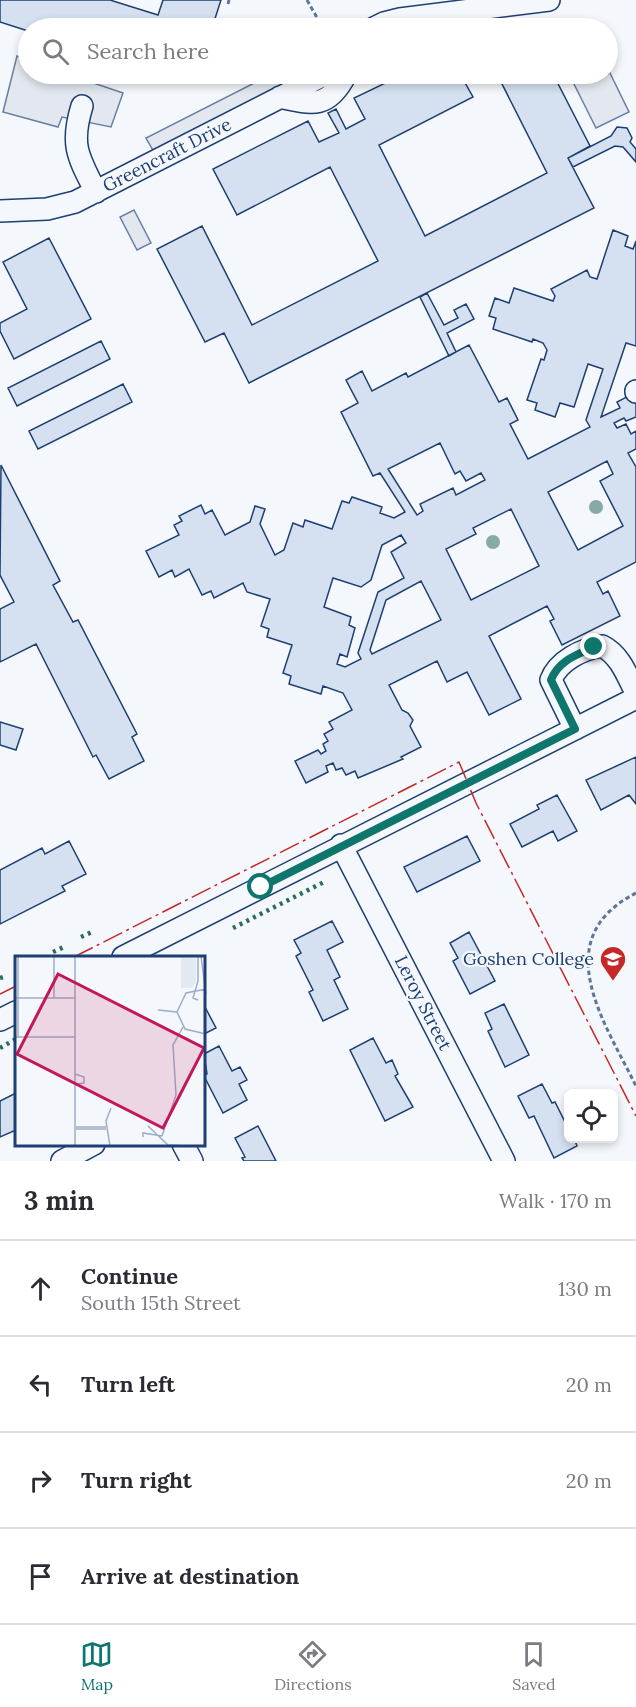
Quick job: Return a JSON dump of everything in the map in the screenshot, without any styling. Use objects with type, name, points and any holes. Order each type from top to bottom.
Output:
[{"type":"street","points":[[408,18],[549,0]]},
{"type":"street","name":"Greencraft Drive","points":[[0,211],[47,209],[75,202],[306,84]]},
{"type":"street","points":[[280,97],[304,103],[325,100],[336,92],[340,84]]},
{"type":"street","points":[[81,106],[74,131],[76,144],[82,164],[96,192]]},
{"type":"street","points":[[575,729],[551,680],[555,670],[563,662],[594,647],[602,646],[610,650],[620,661],[636,693]]},
{"type":"street","points":[[125,956],[636,698]]},
{"type":"street","name":"Leroy Street","points":[[342,845],[504,1161]]},
{"type":"street","points":[[0,1020],[15,1012]]},
{"type":"street","points":[[62,1161],[90,1146]]},
{"type":"street","points":[[184,1146],[192,1161]]},
{"type":"path","points":[[307,0],[317,18]]},
{"type":"path","points":[[636,893],[616,905],[597,929],[587,959],[587,973],[597,1008],[636,1086]]},
{"type":"shaded area","points":[[17,56],[18,84],[96,84],[123,93],[111,127],[62,117],[58,127],[3,112]]},
{"type":"shaded area","points":[[252,84],[289,84],[154,152],[146,138]]},
{"type":"shaded area","points":[[574,84],[615,84],[629,112],[596,128]]},
{"type":"shaded area","points":[[134,210],[151,243],[137,250],[120,217]]},
{"type":"building","points":[[0,0],[110,0],[158,15],[163,0],[221,0],[215,18],[18,18],[18,28],[0,22]]},
{"type":"building","points":[[383,84],[466,84],[473,97],[379,145],[425,236],[547,173],[502,84],[558,84],[590,146],[568,158],[594,208],[249,383],[224,333],[205,342],[157,249],[202,226],[252,325],[378,261],[330,167],[237,215],[213,169],[308,121],[319,142],[339,133],[328,113],[336,109],[346,129],[365,119],[354,98]]},
{"type":"building","points":[[617,127],[627,128],[632,138],[630,142],[636,149],[636,162],[623,147],[615,146],[573,167],[568,158],[611,136]]},
{"type":"building","points":[[613,230],[628,236],[625,246],[633,249],[636,241],[636,346],[626,343],[601,417],[620,408],[617,402],[636,392],[636,417],[626,421],[624,418],[614,423],[617,428],[626,424],[631,434],[636,431],[636,449],[628,453],[636,467],[636,562],[597,582],[603,594],[608,591],[620,616],[562,645],[550,621],[554,619],[547,606],[489,636],[521,699],[489,715],[467,672],[447,682],[437,661],[389,685],[402,710],[408,713],[413,720],[410,726],[421,747],[401,757],[403,759],[358,778],[355,771],[346,775],[342,768],[336,770],[333,763],[326,766],[328,772],[306,783],[295,761],[318,750],[321,754],[326,751],[323,744],[328,741],[324,734],[333,729],[329,722],[352,710],[343,693],[323,686],[321,694],[289,684],[291,676],[283,673],[292,645],[267,637],[269,629],[261,626],[270,599],[247,592],[243,583],[214,598],[211,591],[202,595],[189,569],[175,577],[172,570],[159,577],[146,551],[179,535],[174,525],[182,521],[179,516],[201,505],[205,514],[212,510],[225,535],[250,522],[255,506],[265,509],[260,524],[275,555],[284,550],[293,523],[303,527],[305,520],[332,529],[342,501],[349,503],[352,497],[382,507],[380,513],[394,518],[405,512],[380,473],[373,476],[341,412],[358,403],[346,380],[362,371],[372,391],[406,373],[408,377],[469,345],[499,402],[507,398],[518,420],[510,424],[528,459],[590,427],[586,420],[603,369],[588,364],[574,407],[560,403],[555,417],[535,410],[537,403],[527,400],[541,359],[544,360],[547,350],[543,343],[533,339],[532,342],[493,329],[496,318],[489,316],[495,298],[509,303],[514,288],[553,301],[555,296],[551,289],[587,270],[590,277],[597,279]],"holes":[[[440,443],[455,474],[460,471],[466,481],[481,473],[485,480],[456,495],[453,488],[420,504],[423,511],[417,515],[388,469]],[[607,461],[613,474],[600,481],[623,526],[578,550],[548,492]],[[511,509],[539,566],[471,600],[446,549],[476,534],[473,528]],[[401,535],[406,543],[391,552],[404,578],[378,592],[358,653],[361,659],[345,667],[337,664],[340,654],[347,657],[355,628],[349,625],[351,617],[324,607],[333,578],[361,587],[371,580],[382,545]],[[421,581],[441,620],[372,654],[370,650],[386,600]]]},
{"type":"building","points":[[49,238],[91,319],[14,359],[0,331],[0,323],[27,309],[3,262]]},
{"type":"building","points":[[427,293],[444,325],[458,318],[454,310],[466,304],[474,319],[447,333],[456,352],[449,356],[420,297]]},
{"type":"building","points":[[101,341],[110,359],[17,406],[8,388]]},
{"type":"building","points":[[123,384],[132,402],[38,449],[29,431]]},
{"type":"building","points":[[1,465],[60,581],[53,585],[73,622],[78,620],[137,734],[132,737],[144,761],[109,779],[96,755],[93,757],[36,644],[0,662],[0,609],[14,602],[0,575]]},
{"type":"building","points":[[0,722],[23,729],[16,750],[0,745]]},
{"type":"building","points":[[636,757],[636,804],[629,795],[601,810],[586,780]]},
{"type":"building","points":[[557,795],[577,831],[558,841],[553,831],[522,847],[510,824],[539,809],[537,805]]},
{"type":"building","points":[[467,836],[480,861],[417,892],[404,867]]},
{"type":"building","points":[[69,841],[86,874],[62,886],[65,891],[0,924],[0,870],[42,848],[45,854]]},
{"type":"building","points":[[332,921],[343,942],[327,950],[340,977],[334,980],[348,1009],[323,1021],[309,992],[313,990],[296,956],[301,953],[294,940]]},
{"type":"building","points":[[469,932],[495,981],[470,994],[453,961],[458,958],[450,943]]},
{"type":"building","points":[[504,1004],[529,1055],[505,1067],[488,1031],[492,1029],[485,1013]]},
{"type":"building","points":[[206,1009],[216,1028],[206,1033]]},
{"type":"building","points":[[373,1038],[386,1063],[392,1060],[398,1074],[395,1076],[413,1107],[385,1121],[350,1050]]},
{"type":"building","points":[[219,1046],[232,1071],[240,1067],[247,1080],[239,1084],[247,1100],[223,1113],[206,1080],[206,1053]]},
{"type":"building","points":[[542,1084],[564,1120],[564,1143],[576,1143],[577,1146],[554,1158],[534,1116],[529,1118],[518,1096]]},
{"type":"building","points":[[15,1094],[15,1130],[0,1137],[0,1101]]},
{"type":"building","points":[[258,1126],[276,1161],[244,1161],[242,1158],[245,1157],[235,1138]]},
{"type":"hedge","points":[[233,928],[326,881]]},
{"type":"hedge","points":[[81,937],[92,932]]},
{"type":"hedge","points":[[53,952],[64,947]]},
{"type":"hedge","points":[[0,1048],[15,1040]]},
{"type":"power","points":[[76,956],[459,762],[476,803],[636,1116]]},
{"type":"power","points":[[0,994],[15,986]]},
{"type":"place","name":"Goshen College","points":[[613,982]]},
{"type":"route","points":[[261,887],[575,729],[551,680],[555,670],[563,662],[594,647]]}]
